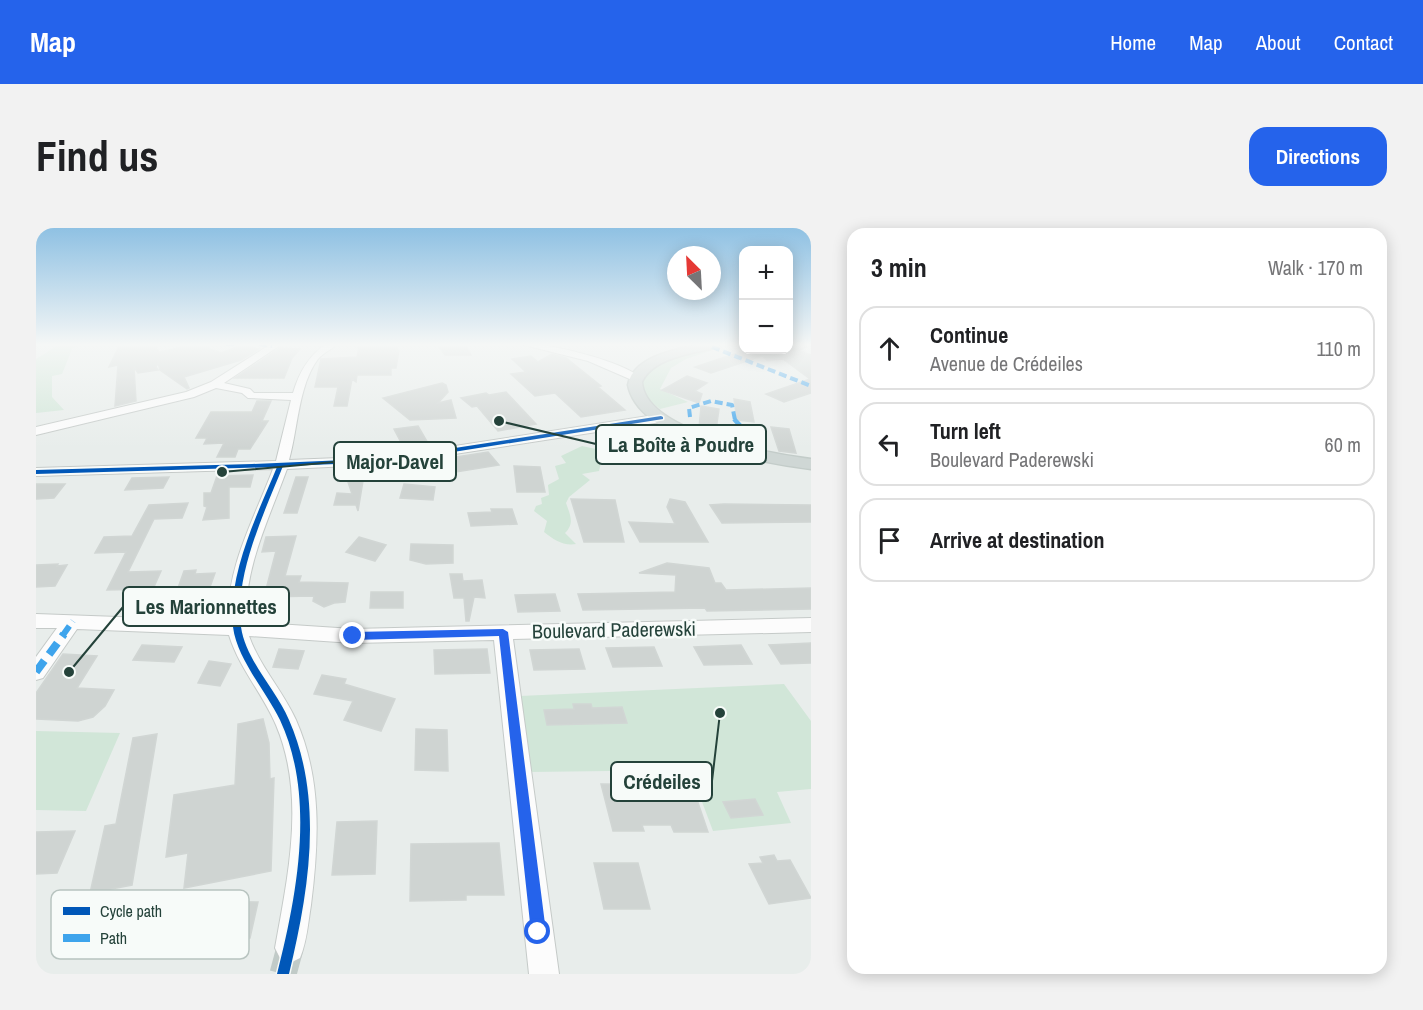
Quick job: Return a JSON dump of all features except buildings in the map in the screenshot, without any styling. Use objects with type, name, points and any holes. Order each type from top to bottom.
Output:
[{"type":"main road","points":[[636,379],[638,394],[647,406],[661,418],[698,436],[734,450],[776,460],[811,464]]},
{"type":"street","points":[[36,431],[172,400],[215,384],[222,379]]},
{"type":"street","points":[[290,948],[304,858],[303,779],[285,721],[255,669],[237,629],[238,584],[245,558],[281,465],[297,397],[305,379]]},
{"type":"street","points":[[215,384],[246,391],[254,396],[297,397]]},
{"type":"street","points":[[36,472],[390,460],[661,418]]},
{"type":"street","name":"Boulevard Paderewski","points":[[36,621],[353,636],[811,624]]},
{"type":"street","points":[[36,672],[73,621]]},
{"type":"street","points":[[503,632],[544,974]]},
{"type":"green space","points":[[36,379],[52,379],[52,397],[64,410],[36,413]]},
{"type":"green space","points":[[644,379],[665,379],[660,389],[688,402],[660,409],[648,399],[641,384]]},
{"type":"green space","points":[[582,446],[596,449],[607,455],[599,471],[582,474],[590,480],[569,497],[566,503],[571,522],[565,533],[576,544],[567,544],[555,540],[544,532],[547,521],[534,511],[536,506],[542,504],[541,498],[549,495],[548,485],[559,479],[555,466],[566,463],[561,456]]},
{"type":"green space","points":[[784,684],[811,721],[811,789],[777,792],[791,823],[713,831],[690,770],[530,772],[520,696]]},
{"type":"green space","points":[[36,731],[120,733],[86,811],[36,810]]},
{"type":"tunnel","points":[[283,974],[290,948]]},
{"type":"marked path","points":[[793,379],[811,386]]},
{"type":"marked path","points":[[690,417],[689,408],[711,401],[732,405],[735,421],[747,433]]},
{"type":"marked path","points":[[36,672],[73,621]]},
{"type":"cycle path","points":[[36,472],[390,460],[661,418]]},
{"type":"cycle path","points":[[281,465],[257,524],[244,564],[239,584],[237,626],[250,660],[284,719],[295,747],[302,778],[305,811],[302,880],[283,974]]},
{"type":"place","name":"La Boîte à Poudre","points":[[499,421]]},
{"type":"place","name":"Major-Davel","points":[[222,472]]},
{"type":"place","name":"Les Marionnettes","points":[[69,672]]},
{"type":"place","name":"Crédeiles","points":[[720,713]]},
{"type":"route","points":[[353,636],[503,632],[538,932]]}]
